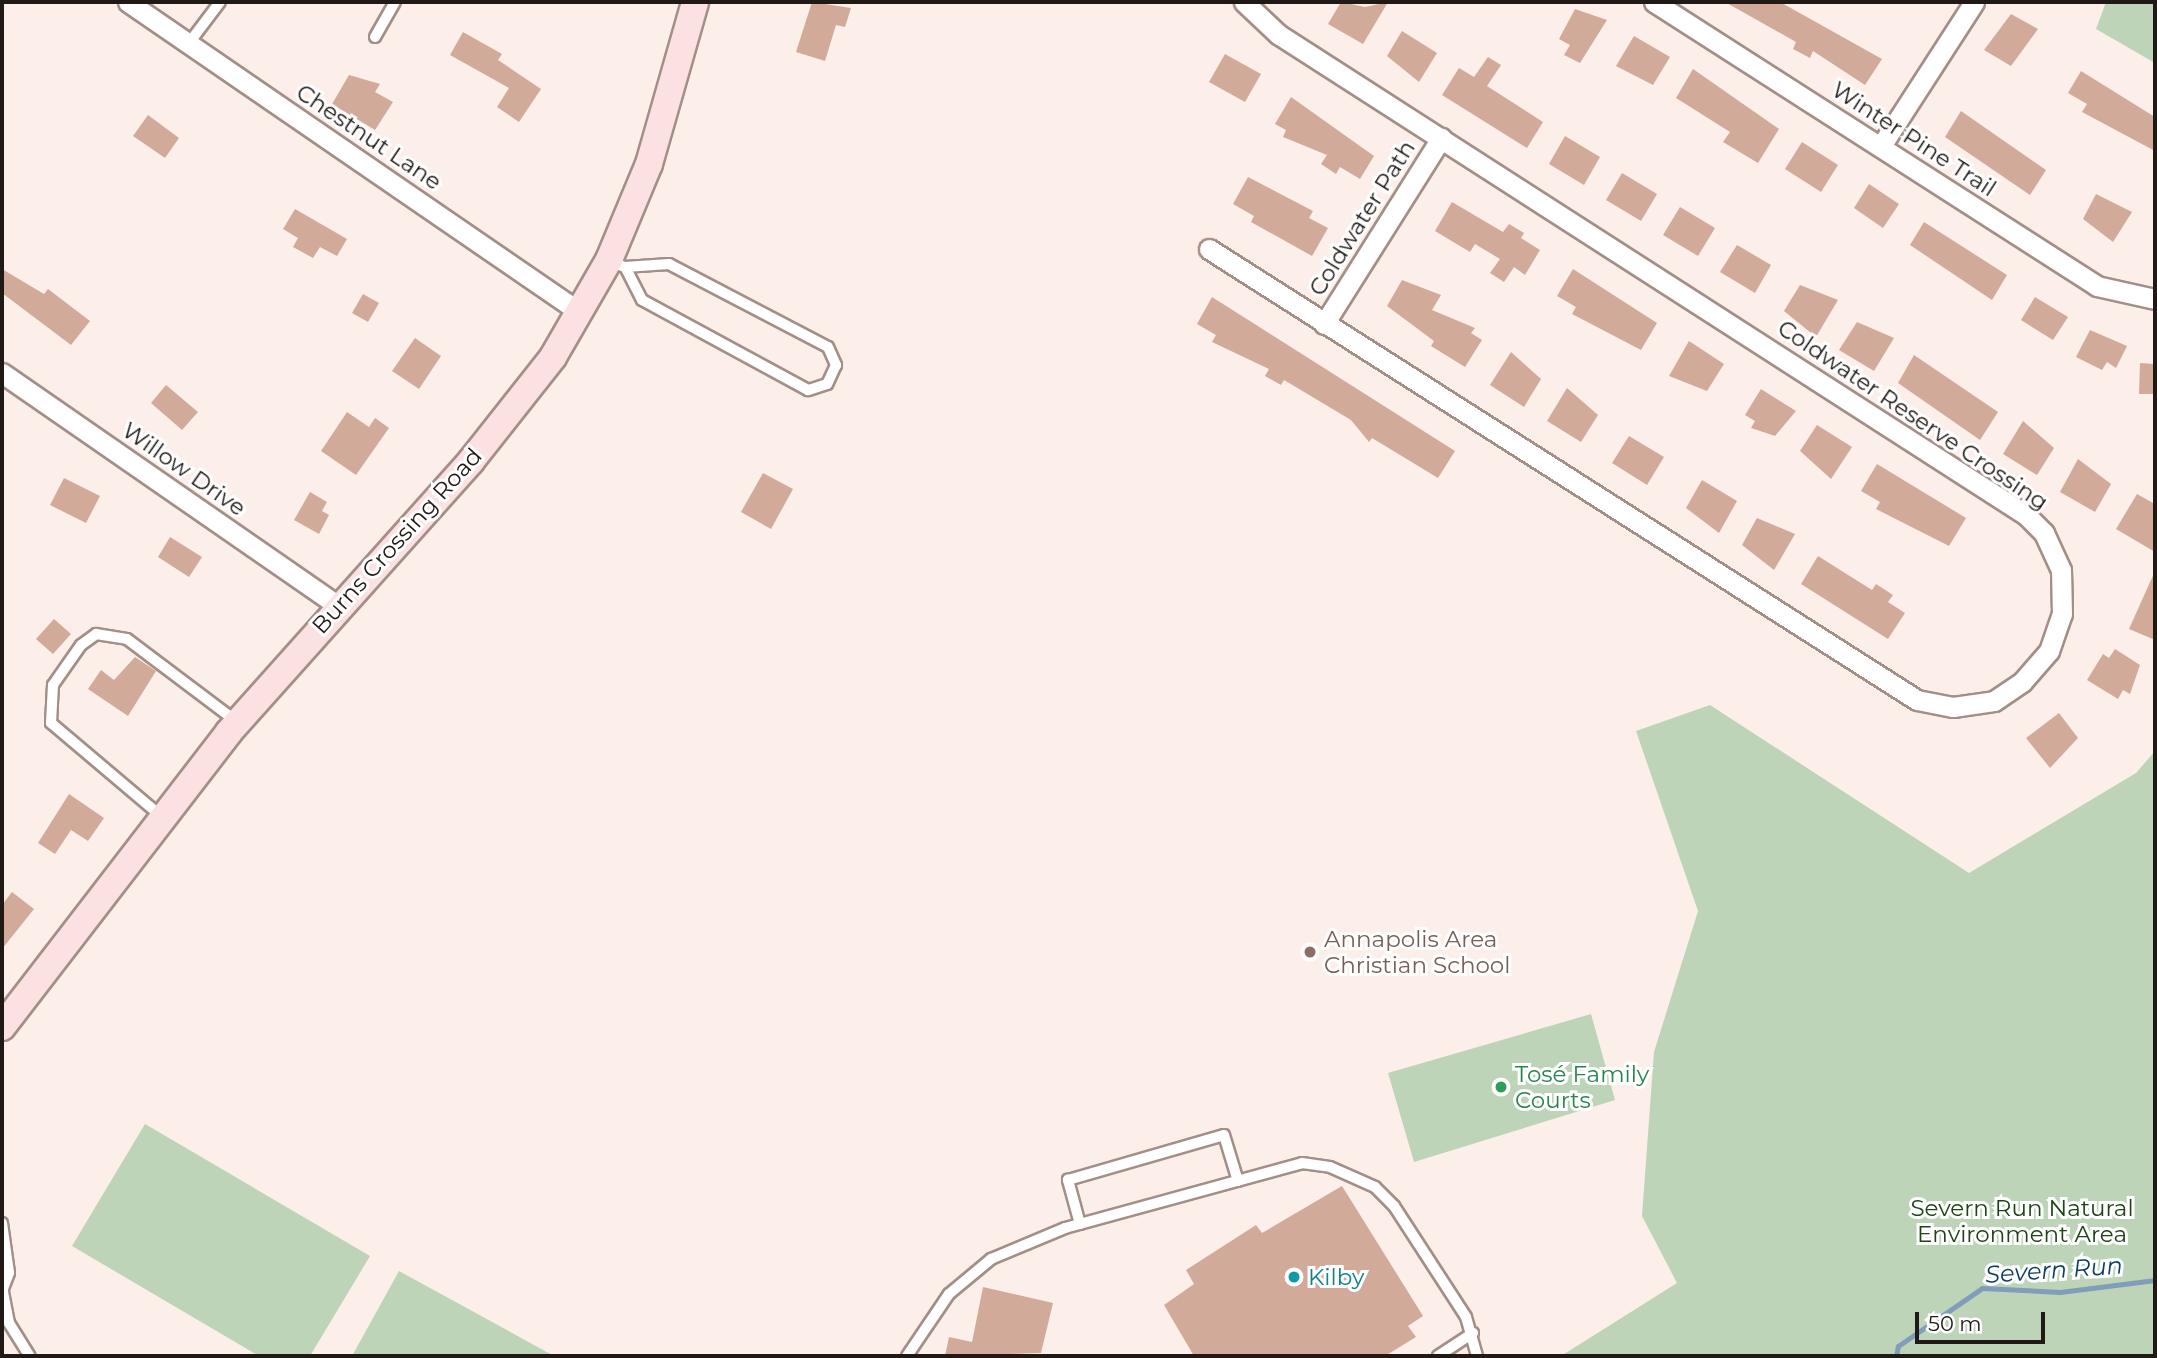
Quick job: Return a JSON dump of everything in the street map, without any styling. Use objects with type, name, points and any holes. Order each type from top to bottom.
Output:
[{"type":"street","name":"Chestnut Lane","points":[[128,2],[581,313]]},
{"type":"street","name":"Burns Crossing Road","points":[[2,1027],[237,722],[519,405],[617,264],[649,164],[695,2]]},
{"type":"street","name":"Coldwater Reserve Crossing","points":[[1209,249],[1917,699],[1953,706],[1994,701],[2022,682],[2049,651],[2062,614],[2061,570],[2044,533],[2026,514],[1278,34],[1244,2]]},
{"type":"street","name":"Winter Pine Trail","points":[[1654,2],[2097,286],[2155,299]]},
{"type":"street","points":[[1881,146],[1974,2]]},
{"type":"street","name":"Coldwater Path","points":[[1324,324],[1441,138]]},
{"type":"street","name":"Willow Drive","points":[[2,373],[338,606]]},
{"type":"lane","points":[[188,43],[220,2]]},
{"type":"lane","points":[[375,37],[395,2]]},
{"type":"lane","points":[[617,264],[669,264],[828,347],[836,365],[827,384],[808,390],[642,300],[617,264]]},
{"type":"lane","points":[[163,818],[51,723],[48,698],[66,663],[96,634],[112,633],[237,722]]},
{"type":"lane","points":[[1080,1224],[1068,1180],[1224,1135],[1238,1181]]},
{"type":"lane","points":[[907,1356],[949,1294],[991,1258],[1080,1224],[1302,1163],[1330,1167],[1375,1187],[1394,1206],[1473,1334],[1477,1356]]},
{"type":"lane","points":[[2,1223],[9,1273],[2,1288],[9,1323],[30,1356]]},
{"type":"lane","points":[[1438,1356],[1473,1334]]},
{"type":"green space","points":[[2106,2],[2155,2],[2155,63],[2096,29]]},
{"type":"green space","name":"Severn Run Natural Environment Area","points":[[1710,705],[1969,873],[2136,773],[2155,751],[2155,1356],[1561,1356],[1677,1283],[1642,1216],[1654,1052],[1698,911],[1636,731]]},
{"type":"green space","name":"Tosé Family Courts","points":[[1591,1014],[1615,1100],[1414,1162],[1388,1073]]},
{"type":"green space","points":[[145,1124],[370,1256],[310,1356],[259,1356],[72,1246]]},
{"type":"green space","points":[[399,1271],[554,1356],[352,1356]]},
{"type":"building","points":[[812,2],[851,8],[845,27],[836,25],[825,61],[796,52]]},
{"type":"building","points":[[1341,2],[1365,7],[1388,2],[1363,44],[1328,24]]},
{"type":"building","points":[[1725,2],[1780,2],[1882,59],[1865,85],[1813,51],[1810,58],[1793,49],[1796,42]]},
{"type":"building","points":[[1575,9],[1607,20],[1580,63],[1564,55],[1570,45],[1559,39]]},
{"type":"building","points":[[2011,14],[2038,29],[2011,66],[1984,50]]},
{"type":"building","points":[[1402,31],[1437,53],[1419,82],[1387,56]]},
{"type":"building","points":[[463,32],[502,54],[498,60],[541,89],[519,122],[497,107],[509,88],[450,55]]},
{"type":"building","points":[[1634,36],[1670,57],[1653,85],[1616,66]]},
{"type":"building","points":[[1225,54],[1261,74],[1245,102],[1209,82]]},
{"type":"building","points":[[1488,57],[1501,65],[1487,86],[1543,122],[1527,148],[1442,95],[1459,68],[1474,77]]},
{"type":"building","points":[[1693,69],[1779,129],[1758,163],[1723,142],[1730,132],[1676,98]]},
{"type":"building","points":[[2081,71],[2155,117],[2155,151],[2082,112],[2087,104],[2068,93]]},
{"type":"building","points":[[349,75],[380,84],[375,92],[393,102],[375,130],[332,104]]},
{"type":"building","points":[[1291,97],[1374,156],[1360,179],[1340,167],[1336,174],[1321,164],[1327,155],[1283,137],[1286,130],[1275,124]]},
{"type":"building","points":[[1961,111],[2046,170],[2030,195],[1945,137]]},
{"type":"building","points":[[148,115],[179,138],[165,158],[133,136]]},
{"type":"building","points":[[1565,136],[1600,157],[1584,185],[1549,164]]},
{"type":"building","points":[[1802,142],[1838,165],[1821,192],[1785,169]]},
{"type":"building","points":[[1622,173],[1657,194],[1641,221],[1606,200]]},
{"type":"building","points":[[1248,177],[1313,211],[1309,218],[1328,228],[1312,256],[1251,222],[1254,216],[1233,204]]},
{"type":"building","points":[[1869,184],[1899,204],[1883,228],[1854,208]]},
{"type":"building","points":[[2096,194],[2132,212],[2113,242],[2083,219]]},
{"type":"building","points":[[1452,202],[1503,232],[1509,224],[1524,233],[1521,238],[1540,250],[1525,275],[1514,267],[1504,282],[1490,273],[1500,259],[1475,244],[1470,252],[1435,231]]},
{"type":"building","points":[[1680,207],[1715,228],[1698,256],[1663,235]]},
{"type":"building","points":[[295,209],[347,239],[337,256],[320,247],[313,258],[293,247],[298,238],[283,229]]},
{"type":"building","points":[[1924,222],[2007,275],[1992,300],[1910,245]]},
{"type":"building","points":[[1737,245],[1771,265],[1755,293],[1720,272]]},
{"type":"building","points":[[2,269],[44,294],[48,289],[90,321],[71,345],[2,293]]},
{"type":"building","points":[[1573,269],[1657,323],[1641,350],[1572,314],[1576,307],[1557,296]]},
{"type":"building","points":[[1402,280],[1441,295],[1432,310],[1475,328],[1471,333],[1482,340],[1465,367],[1431,346],[1434,341],[1387,306]]},
{"type":"building","points":[[1800,285],[1838,300],[1816,337],[1784,311]]},
{"type":"building","points":[[363,294],[379,303],[368,322],[352,313]]},
{"type":"building","points":[[1212,297],[1455,451],[1438,478],[1372,438],[1369,442],[1351,420],[1284,380],[1281,385],[1265,376],[1269,369],[1212,342],[1216,335],[1197,324]]},
{"type":"building","points":[[2035,297],[2068,317],[2053,340],[2021,320]]},
{"type":"building","points":[[1857,322],[1894,338],[1874,371],[1839,350]]},
{"type":"building","points":[[2090,330],[2127,346],[2116,368],[2107,362],[2102,370],[2076,357]]},
{"type":"building","points":[[415,338],[441,356],[419,389],[392,371]]},
{"type":"building","points":[[1689,341],[1724,364],[1707,391],[1669,376]]},
{"type":"building","points":[[1511,352],[1541,379],[1524,407],[1490,385]]},
{"type":"building","points":[[1914,355],[1998,412],[1980,440],[1898,383]]},
{"type":"building","points":[[2140,363],[2155,364],[2155,394],[2139,394]]},
{"type":"building","points":[[166,385],[198,412],[182,430],[151,403]]},
{"type":"building","points":[[1567,388],[1598,415],[1581,442],[1547,421]]},
{"type":"building","points":[[1761,389],[1796,411],[1775,436],[1751,428],[1755,421],[1745,415]]},
{"type":"building","points":[[347,412],[369,427],[375,418],[389,428],[356,475],[321,451]]},
{"type":"building","points":[[2023,421],[2054,448],[2037,475],[2003,454]]},
{"type":"building","points":[[1817,425],[1852,447],[1831,479],[1800,451]]},
{"type":"building","points":[[1629,436],[1664,457],[1647,485],[1612,463]]},
{"type":"building","points":[[2078,459],[2111,484],[2095,512],[2060,492]]},
{"type":"building","points":[[1877,464],[1966,518],[1949,546],[1876,509],[1880,502],[1861,491]]},
{"type":"building","points":[[763,473],[793,489],[771,529],[741,512]]},
{"type":"building","points":[[64,478],[100,496],[86,523],[50,505]]},
{"type":"building","points":[[1702,480],[1737,501],[1719,533],[1686,508]]},
{"type":"building","points":[[310,492],[327,502],[322,511],[329,515],[319,534],[294,520]]},
{"type":"building","points":[[2137,494],[2153,503],[2155,552],[2116,529]]},
{"type":"building","points":[[1757,518],[1795,534],[1774,570],[1742,545]]},
{"type":"building","points":[[170,537],[202,557],[189,577],[158,557]]},
{"type":"building","points":[[1818,556],[1872,590],[1876,584],[1893,595],[1888,602],[1905,613],[1888,639],[1801,584]]},
{"type":"building","points":[[2155,571],[2155,640],[2129,629]]},
{"type":"building","points":[[54,619],[71,634],[53,654],[36,639]]},
{"type":"building","points":[[2115,649],[2140,665],[2130,694],[2123,690],[2118,699],[2087,680],[2103,654],[2109,658]]},
{"type":"building","points":[[135,657],[156,671],[128,716],[88,689],[101,670],[114,680]]},
{"type":"building","points":[[2059,713],[2078,738],[2050,768],[2026,738]]},
{"type":"building","points":[[69,794],[104,818],[88,841],[71,830],[55,854],[38,843]]},
{"type":"building","points":[[12,892],[34,909],[2,949],[2,905]]},
{"type":"building","name":"Kilby","points":[[1342,1186],[1423,1316],[1408,1326],[1416,1337],[1385,1356],[1194,1356],[1164,1305],[1194,1284],[1186,1270],[1256,1225],[1262,1233]]},
{"type":"building","points":[[983,1287],[1053,1303],[1041,1353],[945,1356],[949,1337],[972,1342]]},
{"type":"waterway","name":"Severn Run","points":[[1896,1356],[1898,1346],[1982,1288],[2060,1292],[2155,1280]]},
{"type":"place","name":"Annapolis Area Christian School","points":[[1310,952]]},
{"type":"place","name":"Tosé Family Courts","points":[[1501,1087]]},
{"type":"place","name":"Kilby","points":[[1294,1277]]}]
